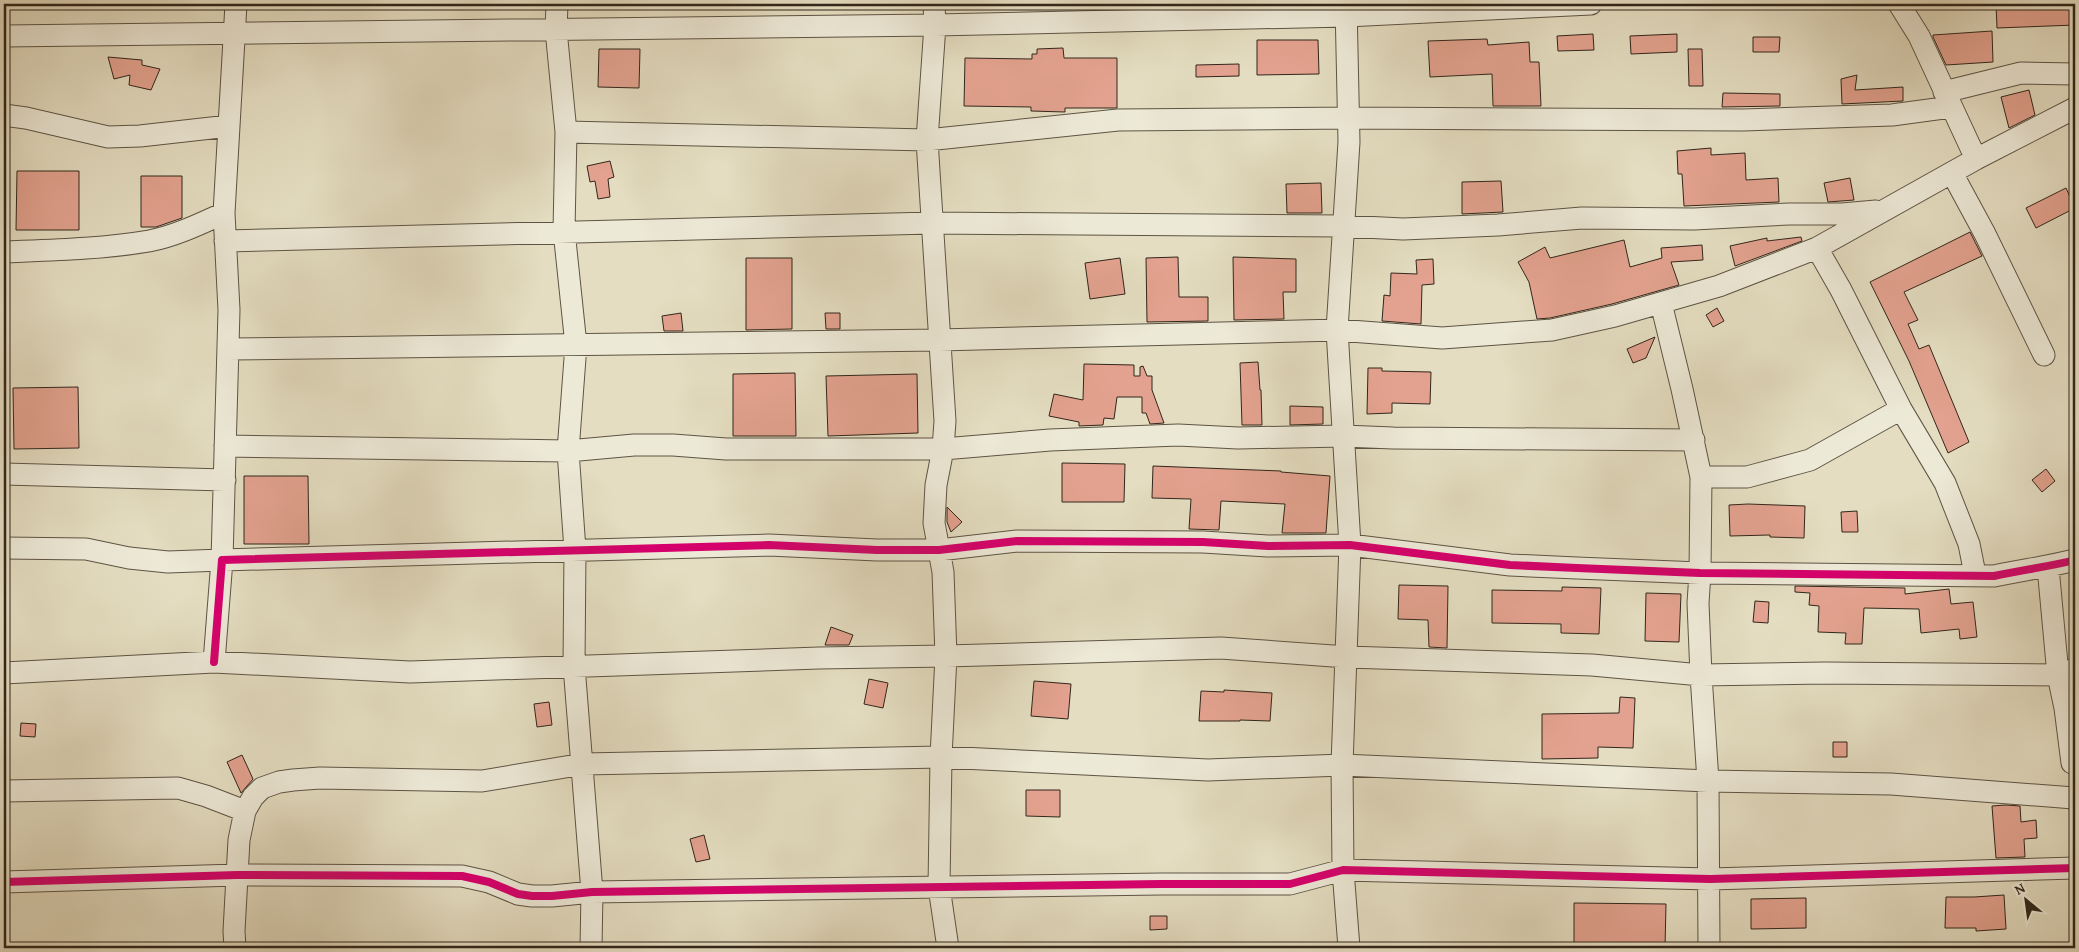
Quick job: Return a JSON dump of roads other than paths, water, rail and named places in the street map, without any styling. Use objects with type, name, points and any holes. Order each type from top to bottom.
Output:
[{"type":"street","points":[[214,662],[222,560],[229,310],[224,213],[236,4]]},
{"type":"street","points":[[557,4],[556,30],[566,132],[564,232],[576,345],[568,451],[575,550],[574,666],[592,892],[591,948]]},
{"type":"street","points":[[934,4],[935,25],[927,140],[944,397],[943,449],[936,485],[934,523],[943,572],[946,656],[940,757],[939,887],[948,948]]},
{"type":"street","points":[[4,36],[935,25],[1346,10],[1591,4]]},
{"type":"street","points":[[1899,4],[1919,36],[1976,159]]},
{"type":"street","points":[[1346,10],[1349,118],[1337,330],[1350,545],[1342,765],[1343,870],[1349,948]]},
{"type":"street","points":[[566,132],[927,140],[1118,120],[1349,118],[1743,120],[1892,115],[1918,113],[2022,73],[2075,74]]},
{"type":"street","points":[[228,349],[939,340],[1337,330],[1442,338],[1552,330],[1615,316],[1719,286],[1817,248],[1976,159],[2075,108]]},
{"type":"street","points":[[4,115],[108,136],[140,136],[229,126]]},
{"type":"street","points":[[1952,173],[1985,234],[2044,355]]},
{"type":"street","points":[[225,240],[932,224],[1343,226],[1403,229],[1498,225],[1582,218],[1694,219],[1789,214],[1842,214],[1884,210]]},
{"type":"street","points":[[4,252],[67,249],[149,241],[193,228],[224,213]]},
{"type":"street","points":[[1817,248],[1841,290],[1901,409],[1944,483],[1969,544],[1975,574]]},
{"type":"street","points":[[1661,303],[1701,477],[1698,603],[1708,781],[1709,948]]},
{"type":"street","points":[[1701,477],[1747,477],[1810,460],[1901,409]]},
{"type":"street","points":[[225,446],[568,451],[634,445],[674,445],[726,449],[943,449],[1050,440],[1178,435],[1238,438],[1343,436],[1694,440]]},
{"type":"street","points":[[4,474],[224,480]]},
{"type":"street","points":[[4,548],[86,549],[129,558],[168,562],[768,545],[877,550],[939,550],[1017,541],[1203,542],[1268,546],[1350,545],[1510,565],[1700,573],[1975,574],[1994,576],[2048,567],[2075,560]]},
{"type":"street","points":[[235,948],[234,931],[239,840],[245,812],[253,797],[262,788],[279,782],[320,778],[482,781],[583,764],[940,757],[1208,770],[1312,768],[1342,765],[1708,781],[1891,784],[2074,804],[2073,762],[2065,708],[2067,672],[2048,567]]},
{"type":"street","points":[[4,673],[214,662],[410,672],[809,658],[1220,648],[1347,657],[1592,665],[1701,675],[2067,672]]},
{"type":"street","points":[[4,791],[178,788],[206,796],[245,812]]},
{"type":"street","points":[[4,882],[237,875],[462,876],[489,882],[518,894],[552,896],[592,892],[1290,884],[1343,870],[1710,879],[2075,868]]}]
